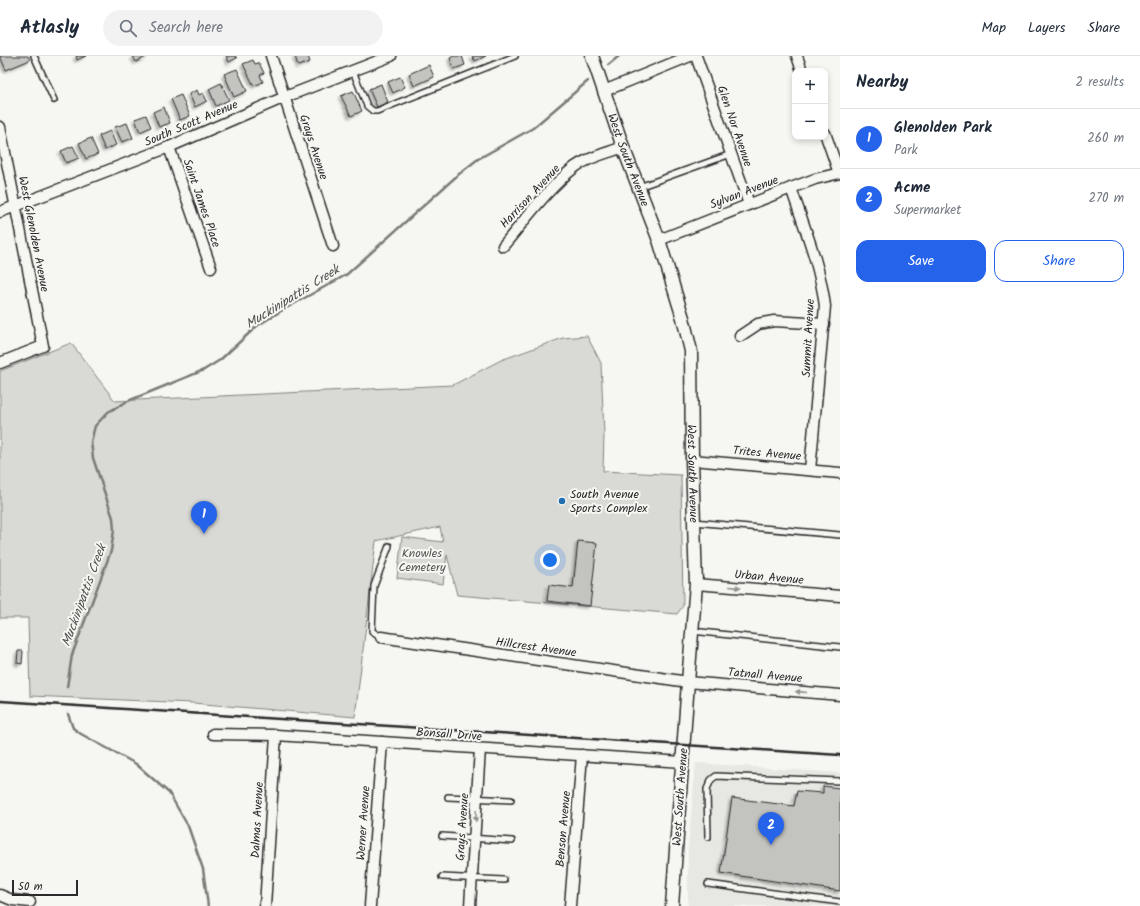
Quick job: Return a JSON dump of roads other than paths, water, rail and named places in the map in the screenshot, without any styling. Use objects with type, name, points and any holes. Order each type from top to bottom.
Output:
[{"type":"street","name":"Grays Avenue","points":[[271,56],[333,246]]},
{"type":"street","name":"South Scott Avenue","points":[[0,212],[169,147],[285,97],[391,56]]},
{"type":"street","name":"West South Avenue","points":[[592,56],[623,147],[659,240],[683,318],[691,351],[692,460],[696,584],[672,906]]},
{"type":"street","points":[[604,91],[690,56]]},
{"type":"street","name":"Glen Nor Avenue","points":[[696,56],[748,204]]},
{"type":"street","points":[[797,56],[801,68]]},
{"type":"street","name":"West Glenolden Avenue","points":[[0,127],[43,346],[0,363]]},
{"type":"street","points":[[828,140],[840,173]]},
{"type":"street","name":"Saint James Place","points":[[169,147],[211,268]]},
{"type":"street","name":"Harrison Avenue","points":[[502,246],[555,186],[576,166],[623,147]]},
{"type":"street","name":"Sylvan Avenue","points":[[659,240],[815,179],[840,173]]},
{"type":"street","name":"Summit Avenue","points":[[791,188],[818,270],[823,288],[825,306],[810,470]]},
{"type":"street","points":[[740,336],[758,324],[774,321],[824,324]]},
{"type":"street","name":"Trites Avenue","points":[[692,460],[840,473]]},
{"type":"street","name":"Urban Avenue","points":[[696,584],[840,596]]},
{"type":"street","name":"Hillcrest Avenue","points":[[381,637],[688,682]]},
{"type":"street","name":"Tatnall Avenue","points":[[688,682],[840,695]]},
{"type":"street","name":"Bonsall Drive","points":[[213,734],[276,735],[683,762]]},
{"type":"street","name":"Dalmas Avenue","points":[[265,906],[276,735]]},
{"type":"street","name":"Werner Avenue","points":[[370,906],[382,742]]},
{"type":"street","name":"Grays Avenue","points":[[470,906],[480,749]]},
{"type":"street","name":"Benson Avenue","points":[[570,906],[582,755]]},
{"type":"street","points":[[0,895],[12,900],[30,904]]},
{"type":"lane","points":[[34,56],[54,100]]},
{"type":"lane","points":[[353,71],[367,106],[373,111],[377,111],[515,56]]},
{"type":"lane","points":[[638,187],[731,154]]},
{"type":"lane","points":[[694,522],[840,535]]},
{"type":"lane","points":[[381,637],[372,631],[374,586],[388,546]]},
{"type":"lane","points":[[692,631],[840,647]]},
{"type":"lane","points":[[708,837],[707,789],[711,780],[716,776],[840,781]]},
{"type":"lane","points":[[448,797],[511,800]]},
{"type":"lane","points":[[442,836],[512,841]]},
{"type":"lane","points":[[442,877],[504,880]]},
{"type":"lane","points":[[708,884],[840,902]]},
{"type":"waterway","name":"Muckinipattis Creek","points":[[608,65],[619,56]]},
{"type":"waterway","name":"Muckinipattis Creek","points":[[67,687],[72,655],[111,551],[114,530],[113,518],[93,458],[91,442],[95,426],[108,412],[128,401],[204,370],[220,360],[257,326],[346,275],[459,174],[478,159],[533,128],[588,81]]},
{"type":"waterway","name":"Muckinipattis Creek","points":[[68,714],[73,728],[81,734],[136,764],[169,793],[188,826],[203,869],[208,906]]},
{"type":"railway","points":[[0,701],[840,755]]},
{"type":"place","name":"South Avenue Sports Complex","points":[[562,501]]},
{"type":"place","name":"Glenolden Park","points":[[204,534]]},
{"type":"place","name":"Acme","points":[[771,845]]},
{"type":"park label","name":"Knowles Cemetery","points":[[422,560]]}]
